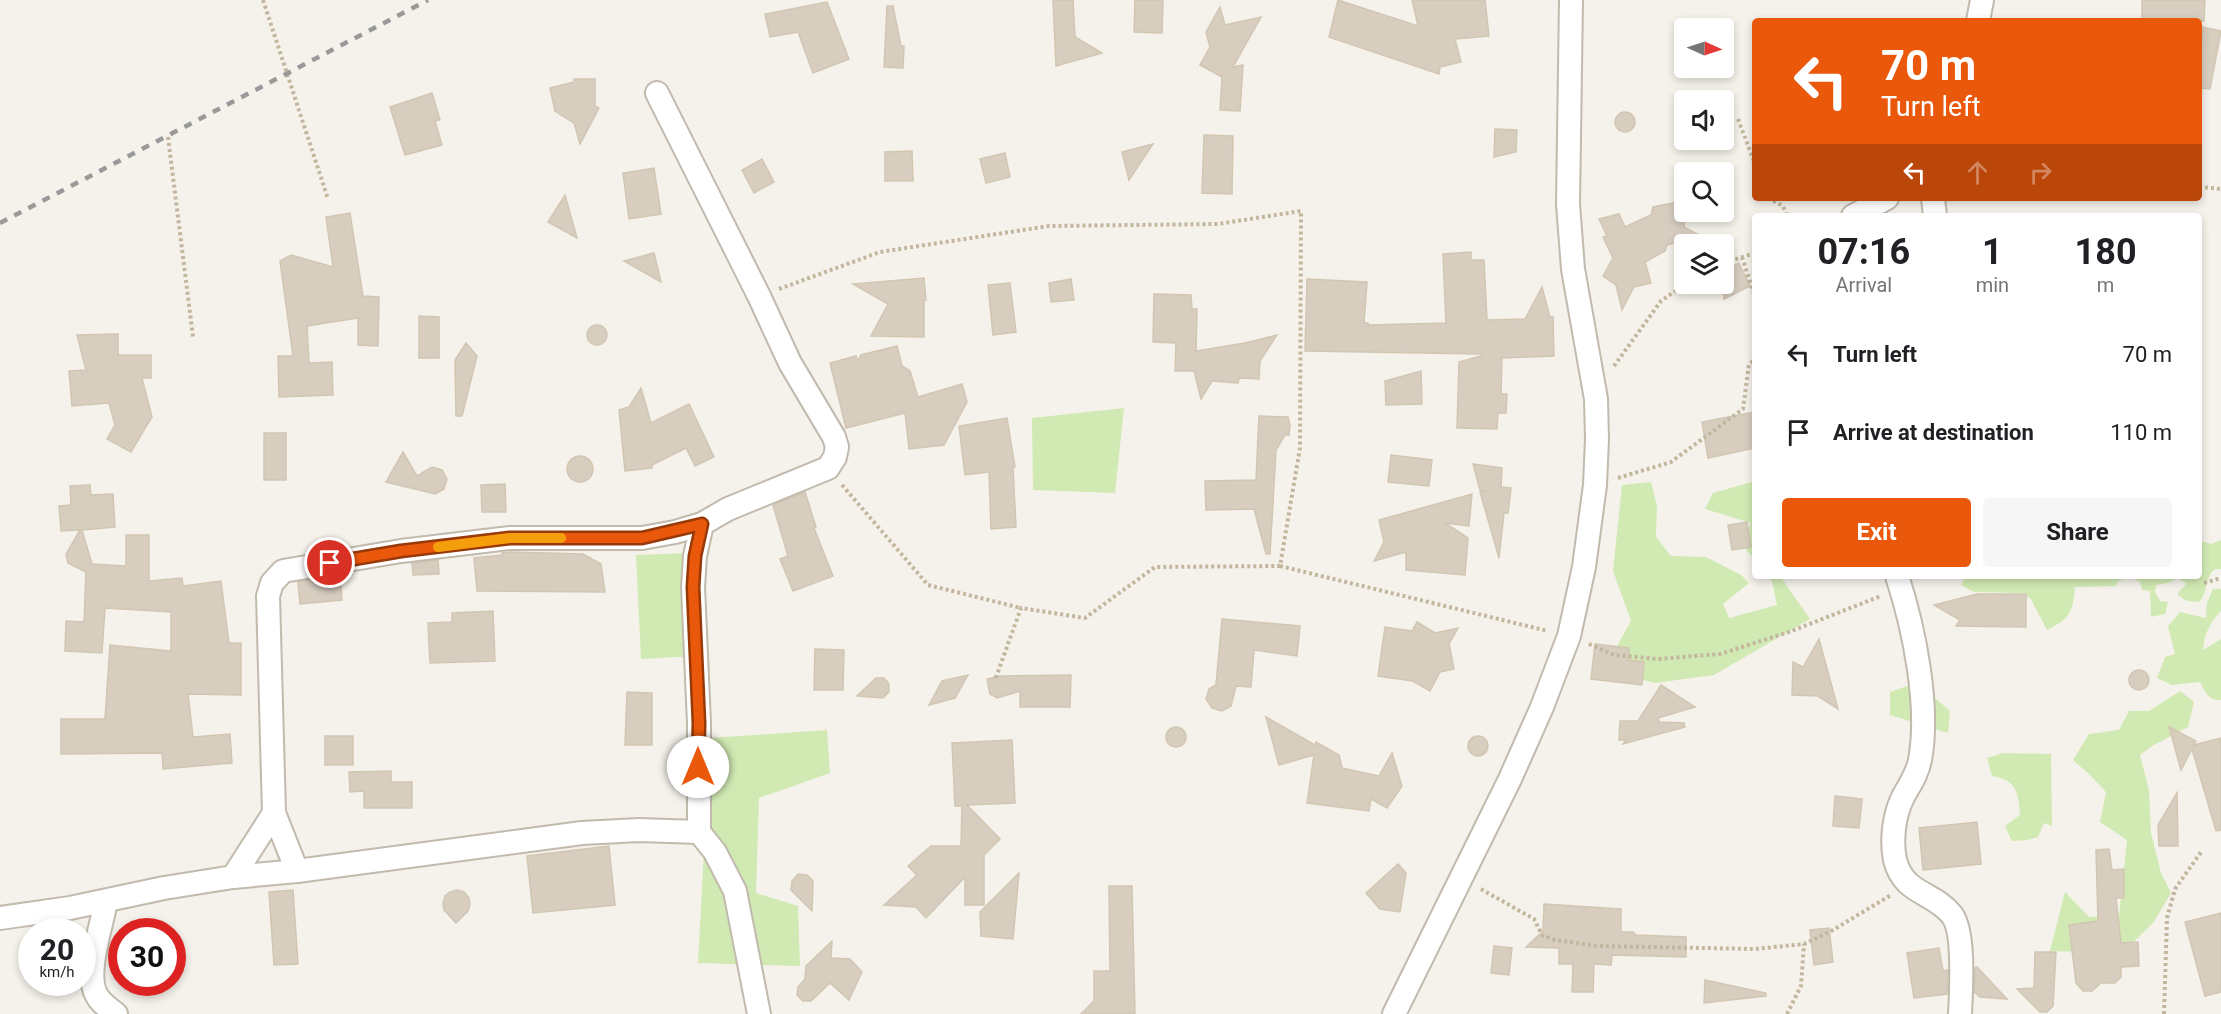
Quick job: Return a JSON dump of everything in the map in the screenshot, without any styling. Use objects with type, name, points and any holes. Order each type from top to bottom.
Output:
[{"type":"street","points":[[1395,1014],[1542,707],[1569,636],[1584,567],[1595,485],[1597,439],[1596,399],[1573,269],[1568,204],[1571,0]]},
{"type":"street","points":[[1979,18],[1982,0]]},
{"type":"street","points":[[297,871],[274,813],[268,596],[272,583],[283,571],[401,551],[510,538],[642,538],[702,524],[728,508],[828,468],[835,457],[837,447],[834,437],[790,363],[657,93]]},
{"type":"street","points":[[1859,213],[1881,201]]},
{"type":"street","points":[[702,524],[695,556],[693,587],[699,723],[699,832],[715,852],[735,891],[759,1014]]},
{"type":"street","points":[[1899,582],[1913,636],[1922,701],[1922,749],[1914,781],[1903,798],[1898,812],[1894,836],[1896,863],[1907,885],[1942,905],[1953,916],[1957,926],[1961,974],[1960,1014]]},
{"type":"street","points":[[233,877],[274,813]]},
{"type":"street","points":[[0,918],[233,877],[297,871],[582,833],[639,830],[699,832]]},
{"type":"street","points":[[106,901],[95,952],[93,979],[95,993],[116,1014]]},
{"type":"path","points":[[263,0],[328,199]]},
{"type":"path","points":[[1738,119],[1752,156]]},
{"type":"path","points":[[168,136],[194,337]]},
{"type":"path","points":[[2202,187],[2221,189]]},
{"type":"path","points":[[1774,201],[1783,206],[1786,213]]},
{"type":"path","points":[[759,296],[880,252],[981,236],[1049,226],[1218,224],[1300,211],[1300,448],[1280,566]]},
{"type":"path","points":[[1734,260],[1752,254]]},
{"type":"path","points":[[1742,257],[1752,288]]},
{"type":"path","points":[[1596,399],[1620,356],[1660,301],[1674,291]]},
{"type":"path","points":[[1595,485],[1671,462],[1743,409],[1749,364],[1752,362]]},
{"type":"path","points":[[828,468],[928,585],[1021,608],[1085,618],[1155,567],[1280,566],[1569,636],[1614,655],[1659,659],[1720,654],[1790,632],[1899,582]]},
{"type":"path","points":[[2205,583],[2221,578]]},
{"type":"path","points":[[995,680],[1021,608]]},
{"type":"path","points":[[2164,1014],[2167,918],[2175,889],[2201,852]]},
{"type":"path","points":[[1461,879],[1504,900],[1534,919],[1542,935],[1555,940],[1598,946],[1744,949],[1804,944],[1833,930],[1907,885]]},
{"type":"path","points":[[1787,1014],[1801,986],[1804,944]]},
{"type":"green space","points":[[1124,408],[1115,493],[1033,490],[1032,418]]},
{"type":"green space","points":[[1651,482],[1657,506],[1656,537],[1671,556],[1706,557],[1741,575],[1749,583],[1723,604],[1729,618],[1777,605],[1770,579],[1782,579],[1810,619],[1714,675],[1655,683],[1603,671],[1631,621],[1613,571],[1622,485]]},
{"type":"green space","points":[[1752,482],[1752,557],[1741,544],[1751,523],[1705,509],[1713,493]]},
{"type":"green space","points":[[2221,540],[2221,569],[2215,569],[2212,573],[2199,602],[2187,601],[2178,595],[2178,592],[2187,584],[2180,579],[2202,579],[2202,541],[2211,544]]},
{"type":"green space","points":[[690,553],[696,656],[641,659],[636,555]]},
{"type":"green space","points":[[1964,579],[2124,579],[2118,581],[2116,586],[2075,587],[2069,614],[2047,630],[2031,599],[2021,593],[1974,592],[1961,585]]},
{"type":"green space","points":[[2134,579],[2176,579],[2156,585],[2155,592],[2160,601],[2168,602],[2165,614],[2151,617],[2150,591],[2142,590],[2140,582]]},
{"type":"green space","points":[[2213,589],[2221,589],[2221,611],[2208,629],[2203,650],[2221,639],[2221,700],[2210,697],[2200,682],[2172,685],[2157,678],[2165,657],[2175,654],[2168,626],[2180,612],[2206,618],[2207,603]]},
{"type":"green space","points":[[1907,686],[1928,692],[1950,711],[1948,733],[1890,715],[1890,692]]},
{"type":"green space","points":[[2180,691],[2194,702],[2188,727],[2140,755],[2149,790],[2151,833],[2161,873],[2171,893],[2153,923],[2122,953],[2050,951],[2065,892],[2089,917],[2119,915],[2127,840],[2100,822],[2106,792],[2073,760],[2089,734],[2119,730],[2129,711],[2149,711]]},
{"type":"green space","points":[[827,730],[830,773],[759,798],[756,893],[798,906],[800,966],[698,963],[710,738]]},
{"type":"green space","points":[[2003,753],[2051,754],[2052,826],[2044,823],[2038,837],[2012,841],[2005,826],[2020,815],[2019,800],[2011,784],[1992,776],[1987,758]]},
{"type":"building","points":[[1053,0],[1073,0],[1075,37],[1102,53],[1056,66]]},
{"type":"building","points":[[1135,0],[1163,0],[1162,33],[1134,32]]},
{"type":"building","points":[[1338,0],[1418,26],[1412,0],[1485,0],[1489,36],[1455,39],[1461,62],[1440,67],[1439,74],[1329,37]]},
{"type":"building","points":[[2142,0],[2205,0],[2204,21],[2202,18],[2142,18]]},
{"type":"building","points":[[827,2],[849,59],[813,73],[798,32],[770,37],[765,14]]},
{"type":"building","points":[[887,6],[893,6],[901,46],[904,46],[903,68],[884,67]]},
{"type":"building","points":[[1220,7],[1225,25],[1261,17],[1233,67],[1243,65],[1240,111],[1220,110],[1222,77],[1200,65],[1210,47],[1206,32]]},
{"type":"building","points":[[2202,27],[2221,31],[2210,89],[2202,88]]},
{"type":"building","points":[[574,79],[595,79],[595,106],[599,108],[580,144],[574,123],[555,111],[550,88],[574,82]]},
{"type":"building","points":[[432,93],[440,120],[435,121],[442,145],[405,155],[390,107]]},
{"type":"building","points":[[1621,112],[1629,112],[1635,118],[1635,126],[1629,132],[1621,132],[1615,126],[1615,118]]},
{"type":"building","points":[[1495,129],[1517,130],[1516,152],[1494,157]]},
{"type":"building","points":[[1204,135],[1233,136],[1232,194],[1202,193]]},
{"type":"building","points":[[1153,144],[1129,180],[1122,152]]},
{"type":"building","points":[[912,151],[913,181],[885,181],[885,152]]},
{"type":"building","points":[[1005,153],[1010,177],[986,183],[980,159]]},
{"type":"building","points":[[762,159],[774,182],[754,193],[742,170]]},
{"type":"building","points":[[654,168],[661,214],[629,219],[623,173]]},
{"type":"building","points":[[565,195],[577,238],[548,222]]},
{"type":"building","points":[[1674,203],[1674,222],[1684,222],[1684,227],[1697,234],[1674,234],[1674,243],[1667,245],[1665,251],[1645,262],[1651,283],[1634,287],[1622,310],[1616,285],[1603,276],[1613,258],[1603,237],[1607,236],[1599,219],[1619,214],[1625,227],[1651,215],[1653,207]]},
{"type":"building","points":[[350,213],[363,296],[379,297],[378,346],[358,345],[358,318],[307,326],[309,363],[332,362],[333,395],[279,397],[278,356],[293,356],[280,261],[291,255],[333,267],[326,217]]},
{"type":"building","points":[[1471,252],[1471,260],[1484,260],[1487,320],[1525,319],[1542,287],[1550,317],[1553,317],[1554,356],[1502,358],[1501,394],[1507,394],[1506,413],[1498,413],[1497,429],[1457,428],[1459,362],[1481,356],[1481,354],[1305,351],[1307,279],[1367,282],[1364,323],[1368,325],[1446,323],[1443,254]]},
{"type":"building","points":[[654,253],[661,282],[624,261]]},
{"type":"building","points":[[1739,263],[1750,286],[1734,294],[1734,265]]},
{"type":"building","points":[[924,278],[926,300],[924,300],[924,337],[871,336],[888,304],[853,284]]},
{"type":"building","points":[[1071,279],[1074,300],[1051,302],[1049,283]]},
{"type":"building","points":[[1010,283],[1016,332],[993,335],[988,285]]},
{"type":"building","points":[[1154,294],[1191,295],[1192,309],[1197,309],[1196,351],[1277,335],[1260,361],[1259,379],[1239,378],[1238,383],[1212,381],[1201,399],[1194,371],[1175,371],[1176,343],[1153,342]]},
{"type":"building","points":[[1724,294],[1734,294],[1724,299]]},
{"type":"building","points":[[419,316],[439,317],[439,358],[419,358]]},
{"type":"building","points":[[593,325],[601,325],[607,331],[607,339],[601,345],[593,345],[587,339],[587,331]]},
{"type":"building","points":[[118,334],[118,355],[151,355],[151,378],[142,378],[152,417],[131,452],[107,439],[115,425],[109,403],[72,406],[69,371],[86,370],[77,335]]},
{"type":"building","points":[[466,343],[477,356],[462,416],[456,416],[455,360]]},
{"type":"building","points":[[897,346],[902,366],[910,371],[918,397],[962,384],[967,402],[944,445],[909,449],[905,413],[846,428],[830,363],[856,356],[858,361],[861,355]]},
{"type":"building","points":[[1421,371],[1422,404],[1386,405],[1385,381]]},
{"type":"building","points":[[641,388],[651,423],[689,404],[714,457],[695,466],[686,448],[652,465],[652,468],[625,471],[619,410],[629,407]]},
{"type":"building","points":[[1752,413],[1752,449],[1708,458],[1702,422]]},
{"type":"building","points":[[1259,416],[1288,417],[1290,425],[1289,435],[1285,435],[1276,450],[1270,554],[1266,554],[1254,509],[1206,510],[1205,481],[1256,480]]},
{"type":"building","points":[[1007,418],[1015,467],[1013,467],[1016,527],[991,529],[989,472],[965,475],[959,426]]},
{"type":"building","points":[[264,433],[286,433],[286,480],[264,480]]},
{"type":"building","points":[[403,452],[417,476],[432,467],[442,470],[447,479],[444,489],[435,494],[386,482]]},
{"type":"building","points":[[1391,455],[1432,460],[1429,486],[1388,482]]},
{"type":"building","points":[[580,456],[589,460],[593,469],[589,478],[580,482],[571,478],[567,469],[571,460]]},
{"type":"building","points":[[1473,464],[1502,468],[1501,487],[1511,488],[1508,513],[1504,513],[1499,558],[1480,492],[1485,491],[1480,490]]},
{"type":"building","points":[[505,484],[506,512],[482,512],[481,485]]},
{"type":"building","points":[[90,485],[91,495],[113,494],[115,527],[82,530],[92,564],[126,566],[126,535],[149,535],[149,581],[182,578],[183,586],[221,581],[229,643],[241,643],[241,695],[188,694],[193,737],[230,734],[232,763],[163,769],[162,753],[61,754],[61,719],[105,719],[110,645],[171,651],[171,612],[105,608],[102,653],[65,651],[66,621],[84,622],[86,572],[68,563],[66,554],[80,530],[61,531],[59,506],[71,505],[70,486]]},
{"type":"building","points":[[805,492],[816,527],[814,528],[833,576],[793,591],[780,559],[788,556],[773,505]]},
{"type":"building","points":[[1472,494],[1469,526],[1445,523],[1468,538],[1465,575],[1406,570],[1406,552],[1374,561],[1384,542],[1379,520]]},
{"type":"building","points":[[1747,522],[1751,547],[1732,550],[1728,525]]},
{"type":"building","points":[[511,552],[583,554],[601,564],[605,592],[477,591],[474,558]]},
{"type":"building","points":[[438,560],[439,574],[413,575],[412,563]]},
{"type":"building","points":[[340,575],[342,600],[300,604],[298,582]]},
{"type":"building","points":[[1977,594],[2026,594],[2026,627],[1956,626],[1960,620],[1934,605]]},
{"type":"building","points":[[493,611],[495,661],[430,663],[428,623],[452,622],[452,613]]},
{"type":"building","points":[[1222,619],[1300,626],[1297,656],[1254,650],[1251,687],[1236,686],[1231,706],[1222,711],[1212,708],[1206,699],[1209,689],[1216,685]]},
{"type":"building","points":[[1417,622],[1435,633],[1458,628],[1449,644],[1454,669],[1440,672],[1430,691],[1413,681],[1378,676],[1385,627],[1412,631]]},
{"type":"building","points":[[1819,639],[1838,709],[1818,696],[1792,695],[1793,662],[1803,667]]},
{"type":"building","points":[[1595,644],[1629,648],[1628,660],[1644,662],[1642,685],[1591,679]]},
{"type":"building","points":[[815,649],[844,650],[843,690],[814,690]]},
{"type":"building","points":[[2135,670],[2143,670],[2149,676],[2149,684],[2143,690],[2135,690],[2129,684],[2129,676]]},
{"type":"building","points":[[968,675],[955,698],[929,705],[942,681]]},
{"type":"building","points":[[1071,675],[1070,707],[1020,707],[1020,691],[997,698],[990,694],[987,679],[1001,676]]},
{"type":"building","points":[[876,678],[884,678],[889,684],[889,692],[883,698],[857,696]]},
{"type":"building","points":[[1661,685],[1695,707],[1658,718],[1659,722],[1684,723],[1685,727],[1623,744],[1626,740],[1619,740],[1620,721],[1638,721]]},
{"type":"building","points":[[627,692],[652,693],[652,745],[625,745]]},
{"type":"building","points":[[1266,717],[1315,745],[1316,742],[1339,755],[1342,768],[1379,776],[1392,753],[1402,786],[1387,808],[1371,799],[1369,811],[1307,803],[1314,755],[1279,765]]},
{"type":"building","points":[[1172,727],[1180,727],[1186,733],[1186,741],[1180,747],[1172,747],[1166,741],[1166,733]]},
{"type":"building","points":[[2169,727],[2196,741],[2194,745],[2221,738],[2221,830],[2216,831],[2192,749],[2181,770]]},
{"type":"building","points":[[325,736],[353,736],[353,765],[325,765]]},
{"type":"building","points":[[1474,736],[1482,736],[1488,742],[1488,750],[1482,756],[1474,756],[1468,750],[1468,742]]},
{"type":"building","points":[[1012,740],[1015,803],[967,805],[1000,839],[984,855],[984,905],[965,905],[965,877],[926,918],[916,907],[884,905],[917,875],[908,866],[931,846],[961,846],[962,806],[955,806],[952,743]]},
{"type":"building","points":[[391,771],[391,782],[412,782],[412,808],[364,808],[364,791],[350,792],[349,772]]},
{"type":"building","points":[[2177,793],[2178,846],[2159,846],[2158,825]]},
{"type":"building","points":[[1835,796],[1862,799],[1859,828],[1833,826]]},
{"type":"building","points":[[1977,822],[1981,864],[1923,870],[1919,828]]},
{"type":"building","points":[[609,846],[615,905],[533,913],[527,856]]},
{"type":"building","points":[[2109,849],[2112,870],[2124,869],[2124,898],[2116,898],[2121,943],[2138,942],[2139,966],[2121,967],[2121,977],[2115,983],[2101,983],[2092,991],[2083,991],[2076,983],[2069,925],[2098,921],[2096,850]]},
{"type":"building","points":[[1398,864],[1406,873],[1400,912],[1380,909],[1366,893]]},
{"type":"building","points":[[1019,873],[1013,939],[981,936],[980,912]]},
{"type":"building","points":[[798,874],[807,875],[813,881],[812,911],[791,890],[792,881]]},
{"type":"building","points":[[1109,886],[1132,886],[1135,1014],[1081,1014],[1094,1001],[1094,971],[1110,971]]},
{"type":"building","points":[[293,890],[298,964],[274,965],[269,892]]},
{"type":"building","points":[[457,890],[464,892],[469,898],[470,905],[468,911],[456,923],[444,910],[443,903],[445,896]]},
{"type":"building","points":[[1544,904],[1621,909],[1621,932],[1633,932],[1636,935],[1686,937],[1686,957],[1612,955],[1611,965],[1594,964],[1593,992],[1572,992],[1573,964],[1559,964],[1559,948],[1526,947],[1543,931]]},
{"type":"building","points":[[2221,913],[2221,992],[2205,996],[2185,922]]},
{"type":"building","points":[[1829,928],[1833,962],[1814,965],[1810,930]]},
{"type":"building","points":[[832,941],[831,958],[850,959],[862,972],[849,1000],[830,983],[811,1001],[803,1001],[797,995],[798,987],[805,979],[806,966]]},
{"type":"building","points":[[1494,946],[1512,948],[1509,975],[1491,973]]},
{"type":"building","points":[[1939,948],[1943,971],[1948,970],[1947,994],[1914,998],[1907,953]]},
{"type":"building","points":[[2035,952],[2056,952],[2053,1006],[2047,1012],[2040,1012],[2017,989],[2034,988]]},
{"type":"building","points":[[1977,967],[2007,999],[1980,997],[1974,992],[1975,968]]},
{"type":"building","points":[[1705,980],[1766,993],[1766,996],[1704,1003]]},
{"type":"railway","points":[[0,223],[428,0]]},
{"type":"slow traffic","points":[[438,547],[510,538],[561,538]]},
{"type":"route","points":[[330,563],[401,551],[510,538],[642,538],[702,524],[695,556],[693,587],[699,723],[698,767]]}]
